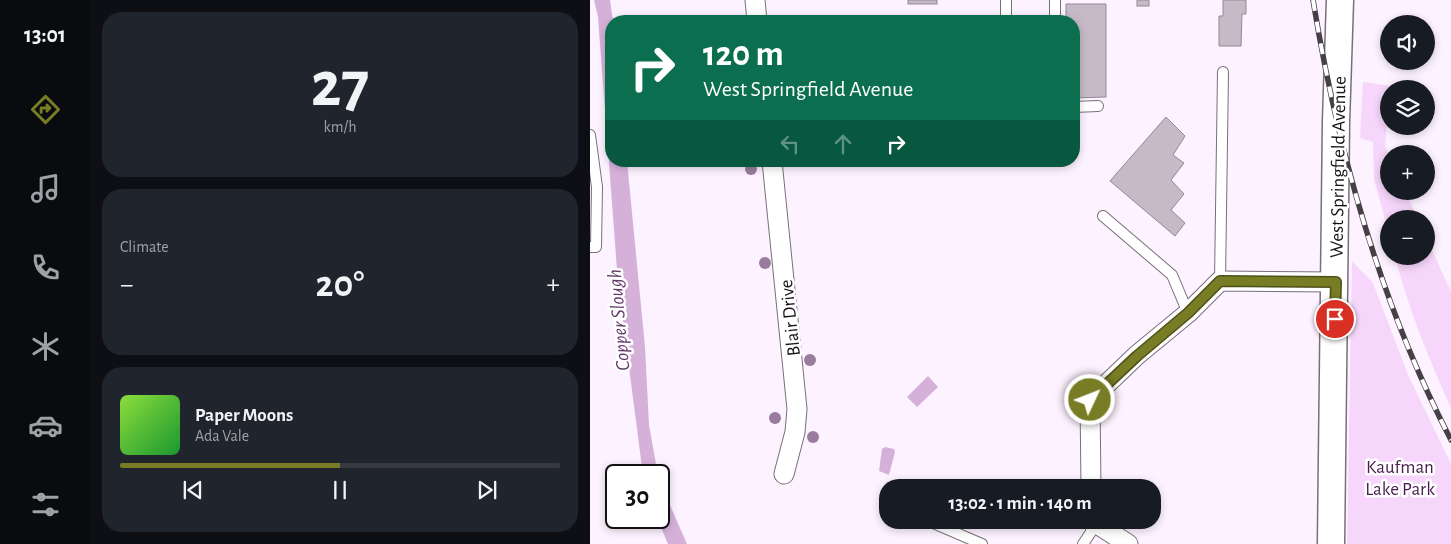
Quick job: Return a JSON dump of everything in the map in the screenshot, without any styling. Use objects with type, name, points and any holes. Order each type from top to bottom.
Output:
[{"type":"main road","name":"West Springfield Avenue","points":[[1331,544],[1336,282],[1336,122],[1340,0]]},
{"type":"street","points":[[754,0],[756,15]]},
{"type":"street","name":"Blair Drive","points":[[773,167],[797,409],[795,432],[784,474]]},
{"type":"street","points":[[1090,479],[1090,400],[1137,356],[1188,313],[1220,281],[1336,282]]},
{"type":"street","points":[[1105,529],[1128,544]]},
{"type":"lane","points":[[1006,0],[1006,15]]},
{"type":"lane","points":[[1055,0],[1055,15]]},
{"type":"lane","points":[[1220,281],[1223,72]]},
{"type":"lane","points":[[1080,106],[1098,106]]},
{"type":"lane","points":[[590,135],[597,186],[596,246],[590,247]]},
{"type":"lane","points":[[1103,216],[1172,275],[1188,313]]},
{"type":"lane","points":[[947,529],[982,544]]},
{"type":"lane","points":[[1082,544],[1091,532],[1091,529]]},
{"type":"green space","points":[[1363,82],[1380,84],[1380,135],[1386,135],[1385,145],[1380,145],[1380,200],[1409,200],[1414,210],[1382,210],[1374,179],[1373,142],[1360,138]]},
{"type":"green space","points":[[1435,257],[1451,292],[1451,408],[1435,371],[1406,295],[1398,265],[1435,265]]},
{"type":"green space","name":"Kaufman Lake Park","points":[[1352,261],[1373,283],[1408,375],[1451,464],[1451,544],[1347,544]]},
{"type":"shaded area","points":[[594,0],[610,0],[612,15],[605,15],[605,110],[598,17]]},
{"type":"shaded area","points":[[609,167],[628,167],[645,347],[649,425],[656,464],[642,464],[618,283]]},
{"type":"shaded area","points":[[928,376],[938,387],[917,407],[907,397]]},
{"type":"shaded area","points":[[885,447],[894,449],[895,452],[889,475],[879,471],[882,449]]},
{"type":"shaded area","points":[[670,505],[687,544],[668,544],[662,529],[670,529]]},
{"type":"building","points":[[908,0],[937,0],[937,4],[908,4]]},
{"type":"building","points":[[1137,0],[1149,0],[1149,6],[1137,6]]},
{"type":"building","points":[[1223,0],[1246,0],[1246,14],[1242,14],[1241,46],[1219,46],[1219,16],[1223,16]]},
{"type":"building","points":[[1066,4],[1106,4],[1106,97],[1080,98],[1080,15],[1066,15]]},
{"type":"building","points":[[1166,117],[1185,136],[1173,155],[1184,163],[1171,180],[1184,194],[1171,210],[1185,223],[1175,236],[1110,181]]},
{"type":"railway","points":[[1313,0],[1335,114],[1365,226],[1403,335],[1451,440]]},
{"type":"route","points":[[1090,400],[1137,356],[1188,313],[1220,281],[1336,282],[1335,319]]},
{"type":"water label","name":"Copper Slough","points":[[618,320]]}]
